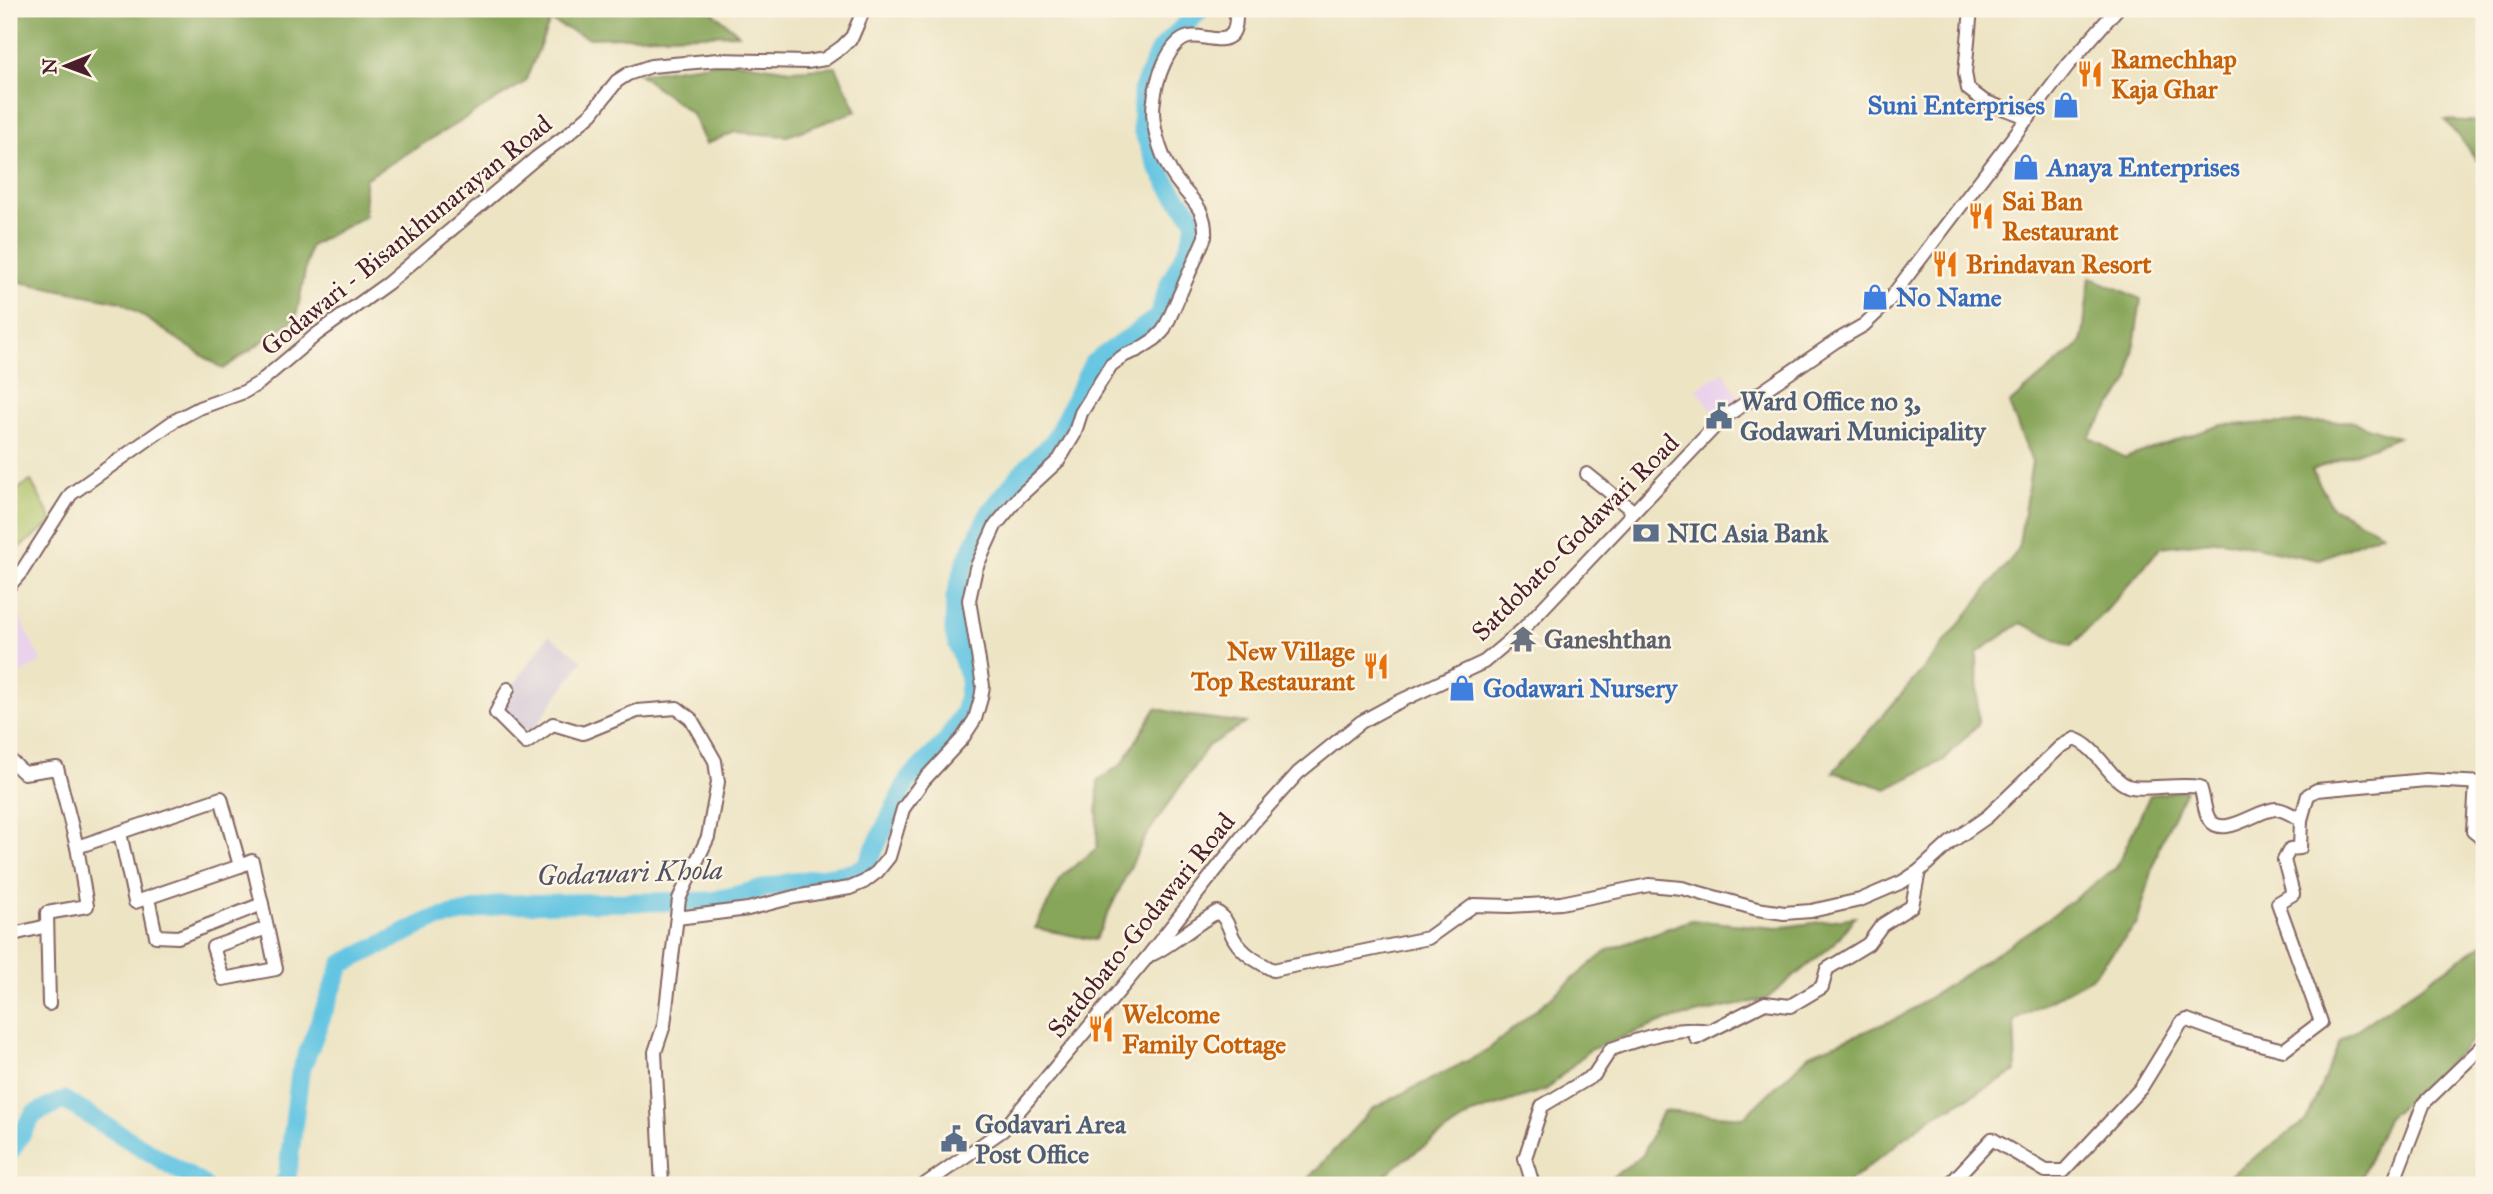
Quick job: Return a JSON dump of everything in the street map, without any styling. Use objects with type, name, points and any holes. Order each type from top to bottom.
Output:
[{"type":"street","name":"Godawari - Bisankhunarayan Road","points":[[9,586],[22,571],[71,494],[174,421],[259,383],[317,334],[388,283],[567,135],[592,113],[617,81],[651,66],[718,60],[807,62],[825,59],[852,37],[861,16],[861,9]]},
{"type":"street","points":[[677,918],[748,909],[794,897],[850,888],[864,882],[877,872],[888,857],[903,809],[923,781],[962,739],[975,719],[983,686],[969,600],[976,568],[995,526],[1067,448],[1081,413],[1111,365],[1154,339],[1163,331],[1169,319],[1205,237],[1206,224],[1201,211],[1171,172],[1156,132],[1153,107],[1156,88],[1161,68],[1177,43],[1192,36],[1220,39],[1227,37],[1234,32],[1236,9]]},
{"type":"street","points":[[1971,9],[1965,73],[1968,89],[1984,100],[2029,118]]},
{"type":"street","name":"Satdobato-Godawari Road","points":[[924,1185],[1003,1130],[1149,955],[1252,824],[1298,773],[1361,722],[1484,662],[1523,629],[1722,419],[1826,347],[1864,325],[1886,304],[2068,65],[2117,9]]},
{"type":"street","points":[[1587,474],[1633,511]]},
{"type":"street","points":[[508,689],[496,713],[526,743],[553,724],[583,733],[637,711],[677,708],[691,719],[715,761],[718,782],[708,838],[679,898],[664,1025],[655,1052],[663,1185]]},
{"type":"street","points":[[1149,955],[1173,944],[1198,923],[1217,912],[1225,917],[1234,939],[1249,957],[1273,970],[1428,938],[1474,905],[1510,906],[1561,902],[1649,885],[1682,888],[1757,909],[1784,913],[1811,911],[1860,900],[1902,882],[1919,871],[1951,842],[1987,817],[2060,747],[2074,739],[2085,743],[2120,781],[2129,786],[2200,787],[2208,818],[2215,825],[2230,826],[2267,810],[2279,808],[2301,820]]},
{"type":"street","points":[[9,760],[24,774],[57,768],[77,847],[87,905],[47,913],[49,1004]]},
{"type":"street","points":[[1949,1185],[1992,1139],[2046,1171],[2064,1171],[2141,1088],[2181,1023],[2186,1020],[2239,1040],[2284,1050],[2321,1022],[2278,903],[2293,894],[2284,860],[2290,849],[2300,848],[2301,820],[2308,795],[2317,790],[2426,779],[2480,783],[2473,831],[2484,840]]},
{"type":"street","points":[[77,847],[221,799],[240,866]]},
{"type":"street","points":[[120,833],[135,902],[252,861],[262,904],[276,969],[223,979],[213,947],[267,928]]},
{"type":"street","points":[[1696,1038],[1765,1003],[1790,1006],[1822,987],[1826,969],[1868,944],[1882,925],[1912,906],[1919,871]]},
{"type":"street","points":[[148,898],[156,936],[178,937],[262,904]]},
{"type":"street","points":[[9,935],[47,926]]},
{"type":"street","points":[[1533,1185],[1525,1158],[1542,1106],[1594,1075],[1611,1049],[1672,1030],[1690,1028],[1710,1031]]},
{"type":"street","points":[[2385,1185],[2394,1181],[2424,1103],[2484,1045]]},
{"type":"shaded area","points":[[1724,371],[1740,400],[1714,414],[1697,389]]},
{"type":"shaded area","points":[[15,607],[41,662],[9,680],[9,612]]},
{"type":"shaded area","points":[[549,635],[583,660],[531,733],[497,709]]},
{"type":"green space","points":[[9,9],[709,9],[739,34],[588,38],[550,21],[525,82],[365,179],[365,216],[310,246],[296,318],[223,369],[121,302],[20,282],[9,268]]},
{"type":"green space","points":[[729,61],[791,70],[836,67],[857,111],[787,136],[735,132],[706,144],[692,114],[639,74]]},
{"type":"green space","points":[[2445,120],[2484,122],[2484,163],[2477,160]]},
{"type":"green space","points":[[2090,277],[2141,299],[2129,381],[2089,437],[2125,458],[2221,425],[2350,421],[2398,437],[2312,470],[2332,507],[2382,533],[2318,560],[2221,540],[2161,547],[2104,613],[2071,646],[2021,623],[1977,653],[1978,724],[1944,760],[1887,789],[1833,772],[1926,666],[2018,550],[2032,462],[2009,404],[2082,342]]},
{"type":"green space","points":[[31,481],[53,522],[9,555],[9,494]]},
{"type":"green space","points":[[1156,708],[1183,715],[1246,723],[1208,746],[1144,839],[1095,940],[1035,928],[1063,875],[1097,848],[1098,780],[1122,764]]},
{"type":"green space","points":[[2186,790],[2160,844],[2137,924],[2091,978],[2014,1020],[2016,1072],[1930,1118],[1845,1185],[1718,1185],[1716,1177],[1669,1180],[1663,1185],[1601,1185],[1643,1155],[1662,1111],[1744,1117],[1810,1054],[1900,1017],[2039,925],[2116,868],[2150,795]]},
{"type":"green space","points":[[1855,917],[1834,944],[1766,999],[1668,1020],[1589,1050],[1547,1089],[1472,1114],[1404,1160],[1373,1185],[1302,1185],[1372,1109],[1485,1052],[1608,950],[1691,920],[1776,928]]},
{"type":"green space","points":[[2484,943],[2484,1018],[2472,1042],[2388,1117],[2361,1178],[2346,1185],[2216,1185],[2307,1120],[2340,1041]]},
{"type":"waterway","name":"Godawari Khola","points":[[281,1185],[287,1178],[300,1073],[342,964],[431,920],[503,904],[712,901],[865,868],[908,780],[946,742],[965,710],[970,681],[954,633],[955,597],[966,561],[989,513],[1023,471],[1054,441],[1093,363],[1158,317],[1169,284],[1189,246],[1196,221],[1158,168],[1142,129],[1142,91],[1159,51],[1201,9]]},
{"type":"waterway","name":"Godawari Khola","points":[[9,1153],[34,1114],[64,1100],[203,1185]]},
{"type":"place","name":"Ramechhap Kaja Ghar","points":[[2090,74]]},
{"type":"place","name":"Suni Enterprises","points":[[2066,105]]},
{"type":"place","name":"Anaya Enterprises","points":[[2026,167]]},
{"type":"place","name":"Sai Ban Restaurant","points":[[1981,216]]},
{"type":"place","name":"Brindavan Resort","points":[[1945,264]]},
{"type":"place","name":"No Name","points":[[1875,297]]},
{"type":"place","name":"Ward Office no 3, Godawari Municipality","points":[[1719,416]]},
{"type":"place","name":"NIC Asia Bank","points":[[1646,533]]},
{"type":"place","name":"Ganeshthan","points":[[1523,639]]},
{"type":"place","name":"New Village Top Restaurant","points":[[1376,666]]},
{"type":"place","name":"Godawari Nursery","points":[[1462,688]]},
{"type":"place","name":"Welcome Family Cottage","points":[[1101,1029]]},
{"type":"place","name":"Godavari Area Post Office","points":[[954,1139]]}]
